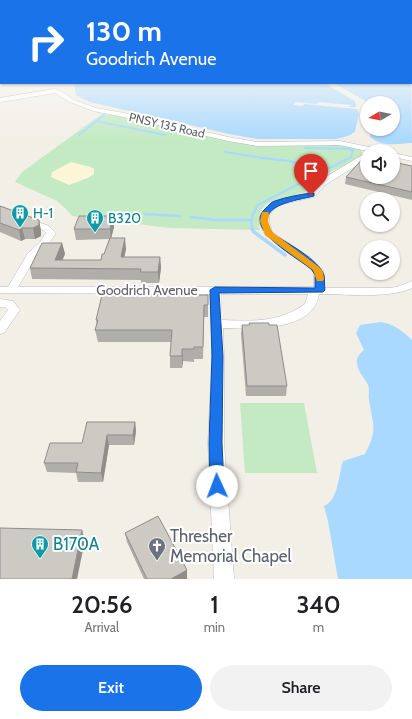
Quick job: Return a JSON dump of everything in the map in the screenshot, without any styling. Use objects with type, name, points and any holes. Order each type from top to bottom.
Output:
[{"type":"street","name":"PNSY 135 Road","points":[[0,100],[55,91],[59,92],[72,102],[95,110],[234,140],[262,144],[340,144],[360,149]]},
{"type":"street","points":[[354,140],[360,144]]},
{"type":"street","points":[[400,156],[412,159]]},
{"type":"street","points":[[216,324],[260,325],[283,321],[309,307],[317,290],[319,272],[307,260],[274,239],[268,233],[264,221],[265,213],[276,203],[311,195],[322,183],[360,159]]},
{"type":"street","points":[[0,210],[46,228],[51,233],[44,244],[32,255],[5,290]]},
{"type":"street","name":"Goodrich Avenue","points":[[5,290],[388,291],[399,290],[412,284]]},
{"type":"street","points":[[215,290],[218,356],[216,443],[224,579]]},
{"type":"street","points":[[0,303],[9,304],[14,310],[0,330]]},
{"type":"green space","points":[[102,114],[120,116],[257,146],[339,145],[360,150],[360,156],[358,158],[320,178],[307,191],[299,195],[273,201],[266,205],[261,210],[259,218],[260,230],[170,228],[72,216],[57,201],[15,182],[22,172]]},
{"type":"green space","points":[[240,403],[304,403],[317,473],[245,473]]},
{"type":"sand","points":[[71,162],[91,167],[94,169],[94,174],[88,178],[69,185],[51,177],[52,172]]},
{"type":"water","points":[[75,86],[330,86],[355,101],[359,114],[355,132],[348,136],[336,139],[258,139],[229,134],[90,102],[76,95]]},
{"type":"water","points":[[338,86],[411,86],[412,143],[385,144],[370,137],[400,136],[400,96],[360,96],[360,98]]},
{"type":"water","points":[[381,322],[398,328],[412,340],[412,579],[338,579],[324,506],[333,498],[343,461],[365,454],[372,439],[373,422],[369,398],[369,387],[357,366],[358,357],[364,350],[356,333],[360,325]]},
{"type":"pier","points":[[330,86],[338,86],[360,98],[360,100],[345,92],[356,99],[360,110],[358,130],[355,135],[352,135],[356,130],[359,114],[358,110],[304,104],[303,106],[294,105],[295,102],[317,104],[318,102],[352,105],[348,107],[356,107],[355,101]]},
{"type":"building","points":[[360,162],[360,180],[346,177]]},
{"type":"building","points":[[400,163],[412,166],[412,192],[377,184],[400,184]]},
{"type":"building","points":[[0,206],[39,220],[39,225],[33,228],[22,228],[19,230],[0,223]]},
{"type":"building","points":[[79,216],[113,216],[110,229],[74,229]]},
{"type":"building","points":[[110,238],[125,238],[121,257],[160,257],[158,272],[140,272],[141,269],[30,268],[42,243],[62,243],[55,260],[101,260],[102,254],[104,254]]},
{"type":"building","points":[[102,295],[208,295],[208,305],[204,305],[203,347],[182,349],[182,356],[170,356],[172,330],[95,330]]},
{"type":"building","points":[[249,323],[269,323],[269,325],[277,325],[287,386],[247,386],[242,325],[250,325]]},
{"type":"building","points":[[87,422],[135,422],[133,435],[107,435],[101,473],[76,472],[78,463],[44,463],[50,443],[82,443]]},
{"type":"building","name":"Thresher Memorial Chapel","points":[[158,516],[187,570],[171,579],[147,579],[125,533]]},
{"type":"building","name":"B170A","points":[[0,528],[82,530],[72,579],[0,579]]},
{"type":"waterway","points":[[96,121],[104,115]]},
{"type":"waterway","points":[[79,135],[96,121]]},
{"type":"waterway","points":[[96,121],[165,135]]},
{"type":"waterway","points":[[305,148],[353,149],[351,157],[349,158]]},
{"type":"waterway","points":[[225,152],[270,159]]},
{"type":"waterway","points":[[262,158],[270,159]]},
{"type":"waterway","points":[[252,220],[258,205],[349,158]]},
{"type":"waterway","points":[[270,159],[290,161],[320,172]]},
{"type":"waterway","points":[[145,214],[180,216]]},
{"type":"waterway","points":[[190,217],[216,220],[252,220]]},
{"type":"waterway","points":[[252,220],[253,230]]},
{"type":"waterway","points":[[252,229],[285,255]]},
{"type":"slow traffic","points":[[265,214],[264,221],[268,233],[274,239],[307,260],[319,272],[320,279]]},
{"type":"place","name":"H-1","points":[[20,228]]},
{"type":"place","name":"B320","points":[[95,233]]},
{"type":"place","name":"B170A","points":[[40,559]]},
{"type":"place","name":"Thresher Memorial Chapel","points":[[157,561]]},
{"type":"route","points":[[217,486],[216,443],[218,356],[215,290],[320,290],[319,272],[316,268],[307,260],[271,236],[266,230],[264,221],[265,213],[276,203],[311,195]]}]
